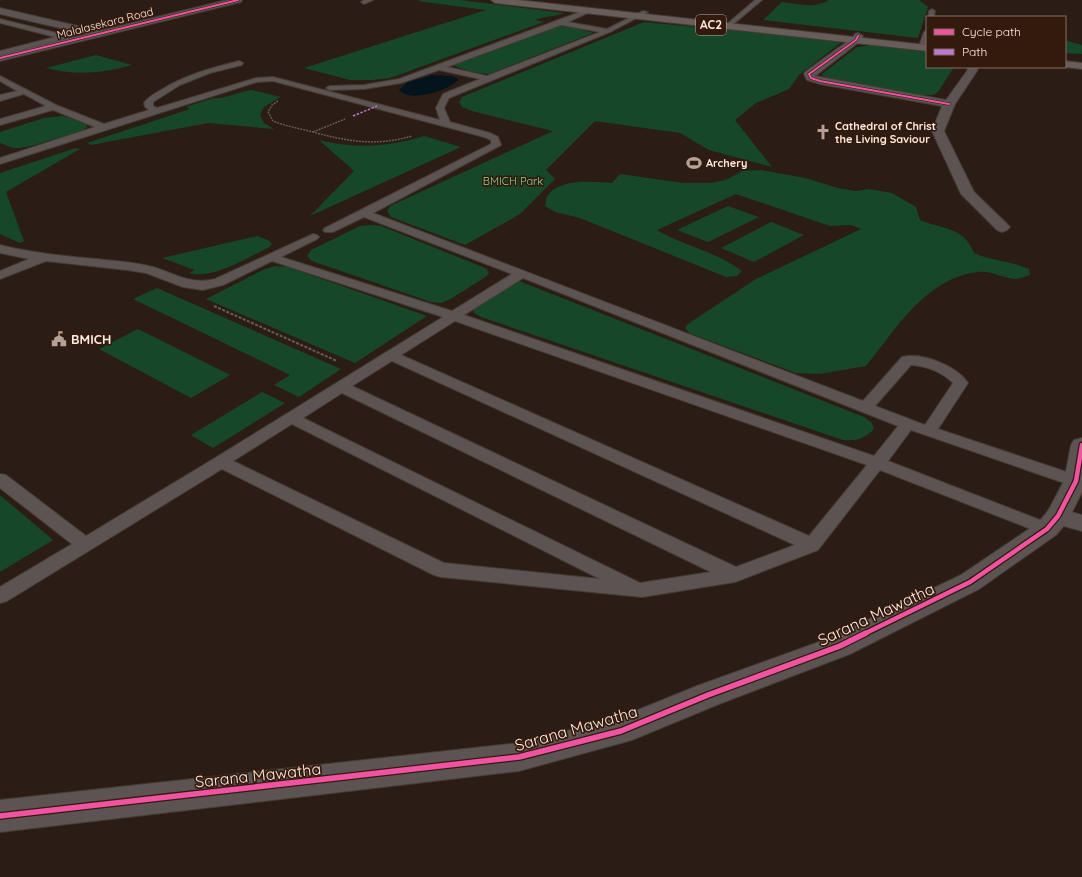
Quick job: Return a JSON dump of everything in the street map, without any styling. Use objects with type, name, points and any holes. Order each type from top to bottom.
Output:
[{"type":"main road","name":"AC2","points":[[495,0],[588,11],[642,14]]},
{"type":"main road","name":"AC2","points":[[535,0],[642,14],[926,45]]},
{"type":"main road","points":[[1066,59],[1082,61]]},
{"type":"main road","points":[[1066,64],[1082,66]]},
{"type":"street","name":"Malalasekara Road","points":[[0,58],[238,0]]},
{"type":"street","points":[[0,11],[99,34]]},
{"type":"street","points":[[857,38],[809,74],[811,78],[820,81],[949,104]]},
{"type":"street","points":[[973,68],[949,104],[938,131],[968,194],[1002,227]]},
{"type":"street","name":"Sarana Mawatha","points":[[0,816],[519,757],[621,731],[708,695],[840,646],[970,582],[1062,523],[1076,481],[1082,445]]},
{"type":"lane","points":[[731,24],[760,0]]},
{"type":"lane","points":[[311,89],[364,87],[386,85],[401,81],[588,11]]},
{"type":"lane","points":[[444,123],[440,108],[446,96],[608,31],[642,14]]},
{"type":"lane","points":[[0,21],[74,40]]},
{"type":"lane","points":[[560,22],[608,31]]},
{"type":"lane","points":[[0,53],[63,38]]},
{"type":"lane","points":[[156,111],[149,107],[148,103],[150,100],[177,83],[208,71],[239,63]]},
{"type":"lane","points":[[438,67],[488,79]]},
{"type":"lane","points":[[0,78],[52,107],[104,127]]},
{"type":"lane","points":[[0,161],[256,80],[273,79],[444,123],[487,135],[496,140],[496,145],[329,230]]},
{"type":"lane","points":[[0,86],[10,84]]},
{"type":"lane","points":[[0,98],[23,92]]},
{"type":"lane","points":[[0,122],[52,107]]},
{"type":"lane","points":[[0,149],[18,155]]},
{"type":"lane","points":[[364,213],[908,424],[1076,481]]},
{"type":"lane","points":[[0,249],[9,252],[150,270],[187,284],[203,286],[219,282],[313,237]]},
{"type":"lane","points":[[0,275],[46,257]]},
{"type":"lane","points":[[270,257],[452,316],[878,463],[1062,523]]},
{"type":"lane","points":[[0,596],[221,462],[522,273]]},
{"type":"lane","points":[[390,355],[812,545]]},
{"type":"lane","points":[[866,407],[907,360],[921,361],[955,375],[961,383],[929,431]]},
{"type":"lane","points":[[342,386],[735,575]]},
{"type":"lane","points":[[291,418],[642,590]]},
{"type":"lane","points":[[221,462],[441,570],[642,590],[735,575],[812,545],[908,424]]},
{"type":"lane","points":[[0,479],[84,544]]},
{"type":"path","points":[[311,89],[278,102],[269,108],[268,112],[270,118],[278,123],[347,142],[382,142],[410,137],[444,123]]},
{"type":"path","points":[[311,132],[346,118]]},
{"type":"path","points":[[198,285],[194,293],[198,298],[363,373]]},
{"type":"green space","points":[[460,0],[564,13],[535,20],[544,22],[390,78],[350,80],[304,68],[486,10],[417,1]]},
{"type":"green space","points":[[829,0],[919,0],[928,7],[918,38],[763,20],[782,2],[812,5]]},
{"type":"green space","name":"BMICH Park","points":[[644,22],[706,28],[717,26],[843,41],[799,75],[789,89],[756,103],[735,120],[772,167],[709,150],[680,133],[595,121],[546,170],[555,179],[520,214],[465,245],[391,217],[387,211],[390,206],[553,131],[472,111],[462,107],[459,102],[462,97]]},
{"type":"green space","points":[[557,26],[572,27],[593,33],[489,74],[471,72],[452,65]]},
{"type":"green space","points":[[1066,40],[1082,45],[1082,54],[1066,53]]},
{"type":"green space","points":[[874,45],[926,52],[926,68],[953,68],[938,92],[933,95],[921,95],[831,79],[823,76],[822,74],[857,47]]},
{"type":"green space","points":[[96,55],[132,65],[100,72],[79,73],[46,68]]},
{"type":"green space","points":[[252,90],[281,97],[264,107],[260,115],[264,123],[274,129],[208,123],[91,145],[87,143],[190,109],[186,107],[213,98],[222,98]]},
{"type":"green space","points":[[63,116],[86,123],[87,127],[82,131],[31,146],[13,148],[0,143],[0,132],[44,118]]},
{"type":"green space","points":[[424,136],[461,147],[310,216],[354,171],[319,140],[345,145],[372,146],[398,143]]},
{"type":"green space","points":[[76,148],[80,149],[6,192],[24,241],[20,243],[0,234],[0,173]]},
{"type":"green space","points":[[761,170],[805,178],[838,188],[856,191],[869,189],[892,193],[916,207],[920,220],[958,233],[970,244],[974,253],[1029,269],[1030,275],[1015,279],[992,273],[977,272],[942,284],[913,308],[866,366],[820,374],[796,373],[689,333],[685,328],[688,324],[756,279],[861,229],[851,225],[830,226],[736,194],[657,230],[667,236],[722,259],[742,271],[737,276],[726,277],[580,218],[555,212],[545,206],[549,194],[562,185],[579,182],[612,183],[620,174],[683,183],[711,183],[726,180],[742,171]]},
{"type":"green space","points":[[728,206],[759,217],[708,242],[677,230]]},
{"type":"green space","points":[[771,222],[804,235],[754,262],[721,248]]},
{"type":"green space","points":[[360,226],[381,226],[485,268],[489,272],[487,276],[449,300],[441,303],[431,302],[312,261],[307,256],[311,250]]},
{"type":"green space","points":[[257,236],[268,240],[272,244],[268,248],[218,271],[198,274],[189,273],[195,270],[162,258]]},
{"type":"green space","points":[[275,266],[288,267],[427,316],[355,363],[206,299],[265,269]]},
{"type":"green space","points":[[519,281],[864,417],[872,423],[874,429],[860,439],[843,440],[481,317],[474,313],[472,307],[512,282]]},
{"type":"green space","points":[[157,288],[341,369],[299,397],[274,385],[290,375],[133,299]]},
{"type":"green space","points":[[138,329],[230,375],[191,398],[99,349]]},
{"type":"green space","points":[[262,392],[285,403],[213,448],[191,435]]},
{"type":"green space","points":[[0,495],[53,540],[0,572]]},
{"type":"shaded area","points":[[433,75],[452,76],[458,80],[446,88],[428,94],[411,95],[404,94],[399,90],[408,82]]},
{"type":"marked path","points":[[353,116],[377,106]]},
{"type":"cycle path","points":[[0,58],[238,0]]},
{"type":"cycle path","points":[[858,36],[856,40],[809,74],[811,78],[820,81],[949,104]]},
{"type":"cycle path","points":[[0,816],[519,757],[621,731],[708,695],[840,646],[970,582],[1047,529],[1058,516],[1076,481],[1082,445]]},
{"type":"place","name":"Cathedral of Christ the Living Saviour","points":[[823,132]]},
{"type":"place","name":"Archery","points":[[694,163]]},
{"type":"place","name":"BMICH","points":[[59,339]]}]
